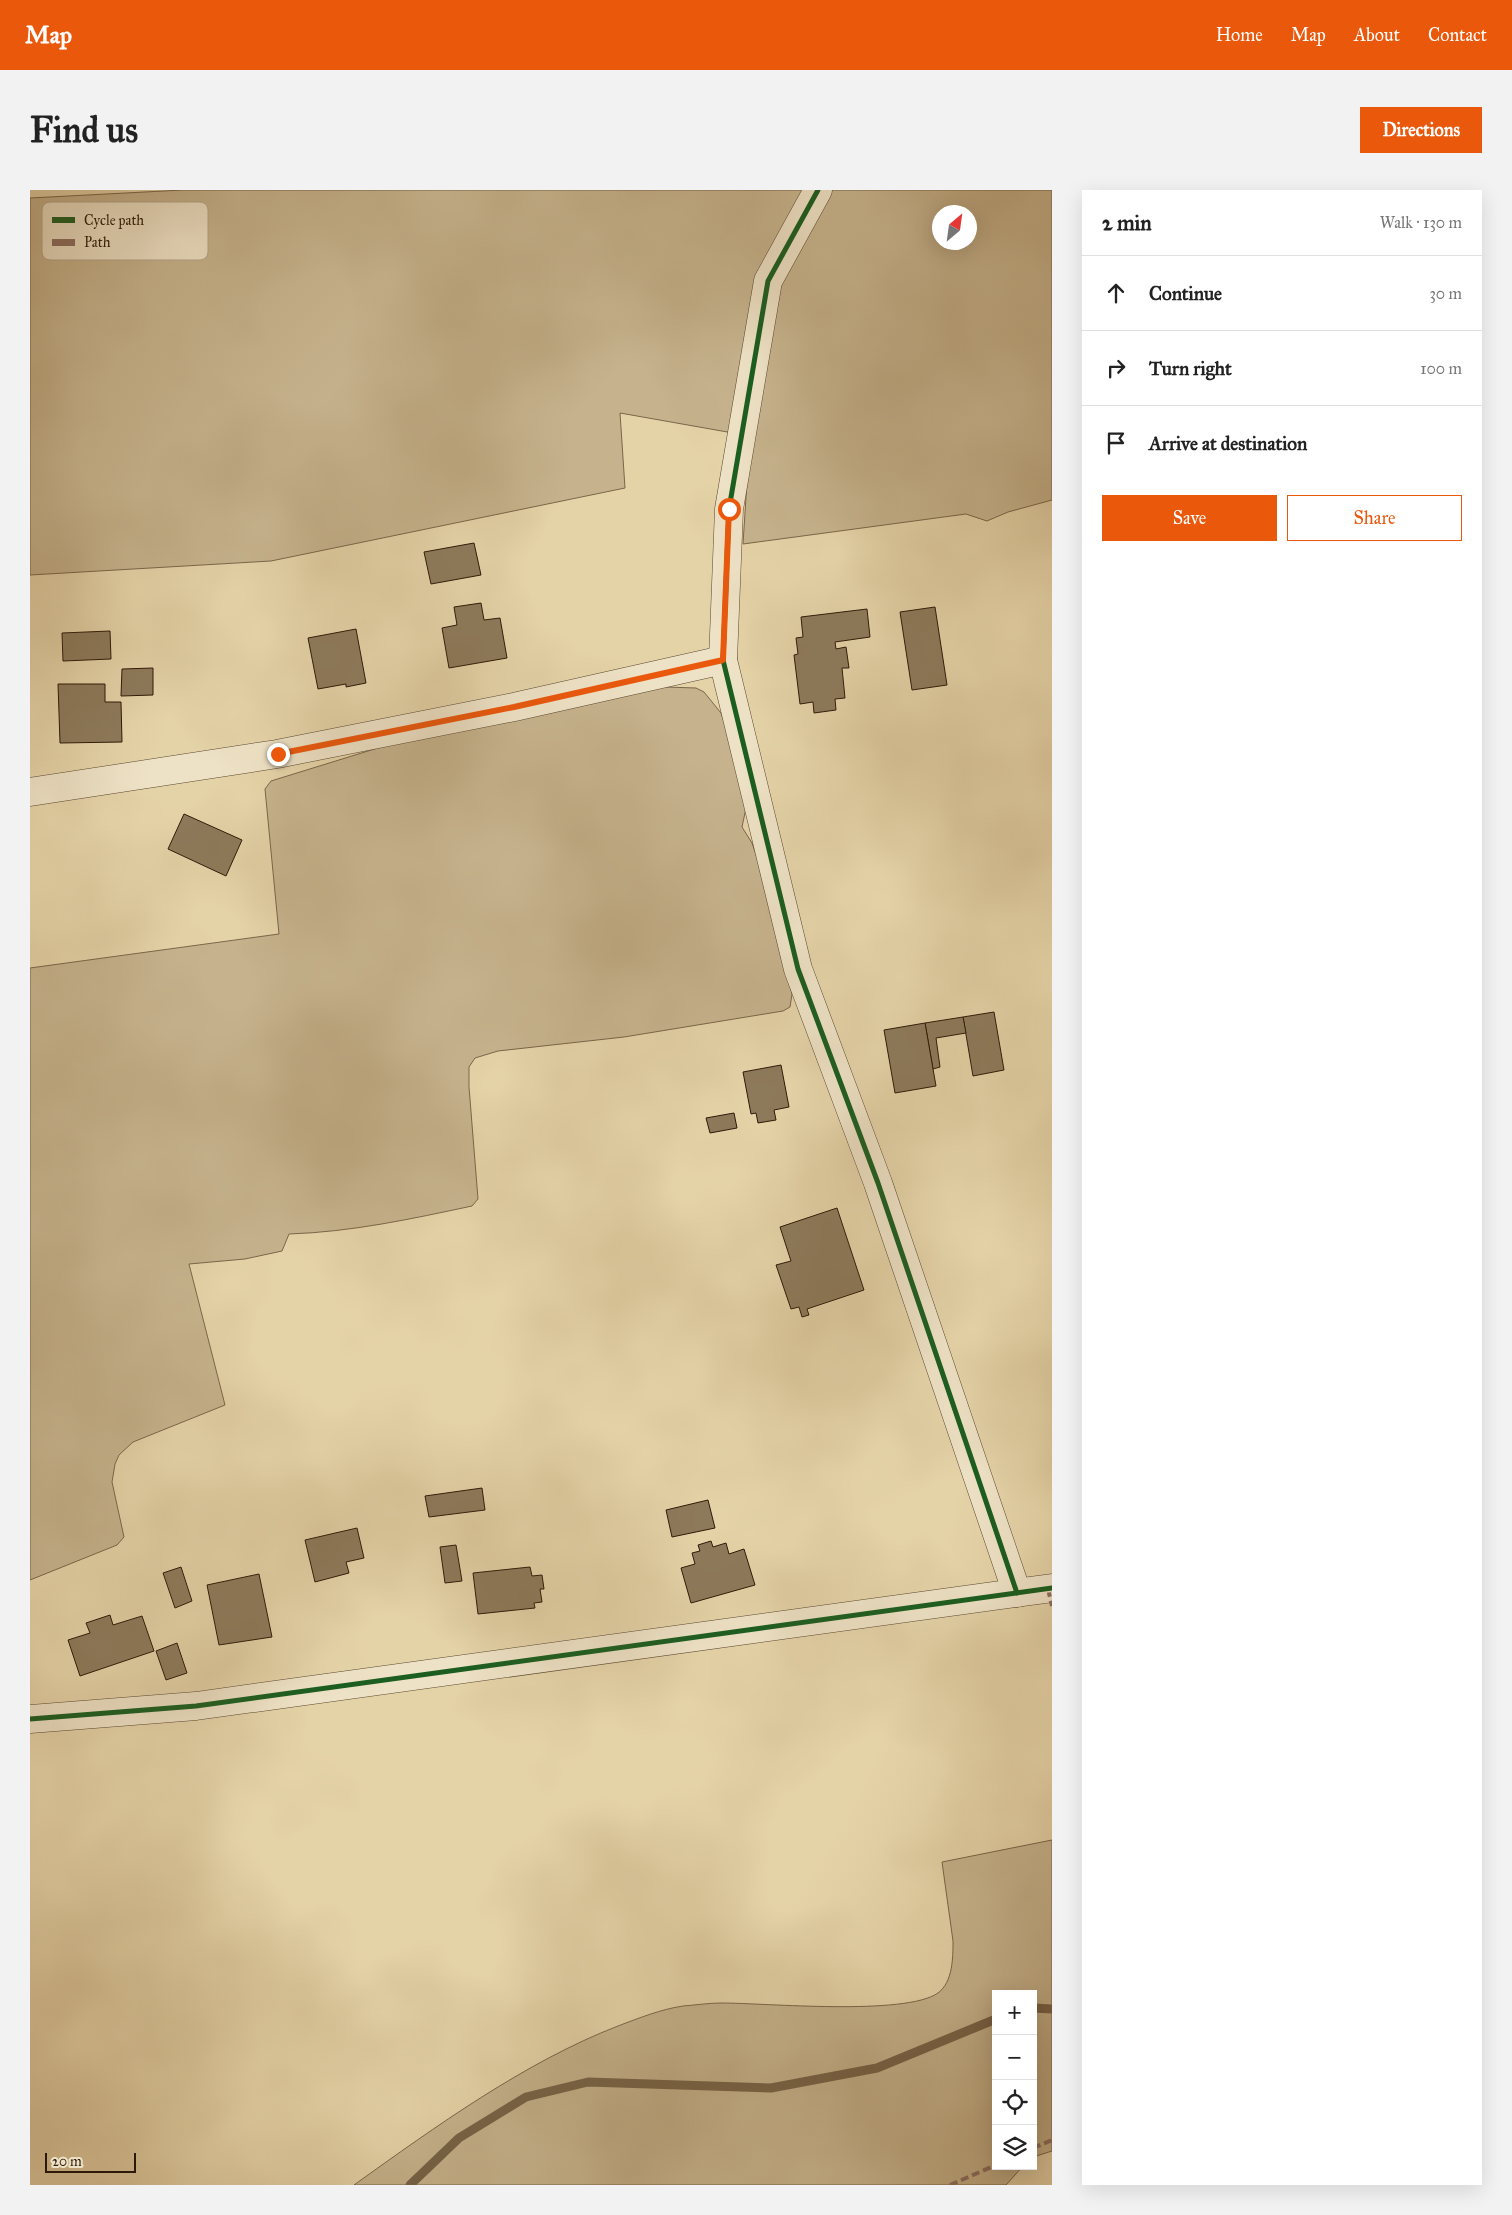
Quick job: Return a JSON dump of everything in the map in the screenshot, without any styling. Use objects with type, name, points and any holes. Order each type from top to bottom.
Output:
[{"type":"street","points":[[818,190],[768,281],[729,509],[723,660],[798,969],[878,1183],[1016,1593]]},
{"type":"street","points":[[30,792],[278,754],[514,707],[723,660]]},
{"type":"street","points":[[30,1719],[196,1706],[1052,1588]]},
{"type":"shaded area","points":[[183,190],[1052,190],[1052,500],[1008,512],[987,521],[966,514],[743,544],[750,436],[620,413],[625,488],[271,561],[30,575],[30,198]]},
{"type":"shaded area","points":[[666,687],[696,688],[704,692],[721,713],[734,749],[746,808],[742,827],[752,843],[760,866],[792,994],[790,1007],[783,1011],[624,1037],[498,1051],[475,1058],[469,1067],[469,1087],[478,1199],[472,1206],[358,1228],[289,1234],[282,1251],[245,1259],[189,1264],[225,1405],[133,1442],[119,1455],[115,1464],[112,1482],[124,1537],[117,1545],[30,1580],[30,968],[279,934],[265,789],[271,781],[423,734],[606,695]]},
{"type":"shaded area","points":[[1052,1840],[1052,2151],[1037,2156],[1037,1990],[992,1990],[992,2170],[1019,2170],[1006,2185],[354,2185],[416,2141],[515,2077],[583,2041],[650,2014],[683,2006],[716,2003],[834,2007],[896,2004],[921,2000],[938,1993],[947,1982],[953,1954],[953,1941],[942,1862]]},
{"type":"building","points":[[474,543],[481,575],[431,584],[424,552]]},
{"type":"building","points":[[481,603],[484,620],[500,618],[507,658],[449,668],[442,628],[457,625],[454,607]]},
{"type":"building","points":[[935,607],[947,685],[912,690],[900,612]]},
{"type":"building","points":[[867,609],[870,637],[835,642],[836,649],[846,647],[849,668],[842,668],[845,698],[835,699],[836,710],[814,713],[813,702],[800,704],[794,655],[798,654],[796,638],[803,637],[801,617]]},
{"type":"building","points":[[356,629],[366,683],[318,689],[308,638]]},
{"type":"building","points":[[110,631],[111,659],[63,661],[62,633]]},
{"type":"building","points":[[153,668],[153,695],[121,696],[122,669]]},
{"type":"building","points":[[58,684],[105,684],[105,702],[121,702],[122,742],[60,743]]},
{"type":"building","points":[[184,814],[242,840],[226,876],[168,849]]},
{"type":"building","points":[[994,1012],[1004,1070],[973,1076],[963,1017]]},
{"type":"building","points":[[963,1017],[966,1033],[936,1038],[940,1067],[933,1069],[925,1023]]},
{"type":"building","points":[[925,1023],[936,1086],[895,1093],[884,1030]]},
{"type":"building","points":[[781,1065],[789,1107],[774,1110],[776,1120],[758,1123],[756,1113],[751,1114],[743,1072]]},
{"type":"building","points":[[734,1113],[737,1128],[710,1133],[706,1118]]},
{"type":"building","points":[[837,1208],[864,1290],[807,1309],[809,1315],[802,1317],[799,1307],[791,1309],[776,1265],[791,1261],[780,1227]]},
{"type":"building","points":[[482,1488],[485,1510],[429,1517],[425,1496]]},
{"type":"building","points":[[708,1500],[715,1528],[672,1537],[666,1510]]},
{"type":"building","points":[[357,1528],[364,1558],[346,1562],[349,1573],[315,1582],[305,1540]]},
{"type":"building","points":[[711,1541],[713,1547],[726,1543],[729,1554],[744,1549],[755,1585],[691,1603],[681,1568],[695,1564],[692,1553],[700,1551],[698,1545]]},
{"type":"building","points":[[456,1545],[462,1581],[445,1583],[440,1547]]},
{"type":"building","points":[[181,1567],[192,1601],[175,1608],[163,1573]]},
{"type":"building","points":[[530,1567],[532,1576],[542,1575],[544,1589],[540,1589],[542,1602],[534,1603],[535,1608],[478,1614],[473,1573]]},
{"type":"building","points":[[259,1574],[272,1637],[219,1645],[207,1585]]},
{"type":"building","points":[[110,1615],[113,1625],[142,1616],[154,1651],[80,1676],[68,1640],[90,1633],[86,1623]]},
{"type":"building","points":[[177,1643],[187,1673],[166,1680],[156,1651]]},
{"type":"waterway","points":[[1037,2008],[1052,2009]]},
{"type":"waterway","points":[[410,2185],[459,2138],[526,2097],[588,2082],[771,2088],[877,2068],[992,2021]]},
{"type":"marked path","points":[[1048,1589],[1052,1606]]},
{"type":"marked path","points":[[1037,2146],[1052,2140]]},
{"type":"marked path","points":[[950,2185],[992,2167]]},
{"type":"cycle path","points":[[818,190],[768,281],[729,509],[723,660],[798,969],[878,1183],[1017,1593]]},
{"type":"cycle path","points":[[30,1719],[196,1706],[1052,1588]]},
{"type":"route","points":[[278,754],[514,707],[723,660],[729,509]]}]
